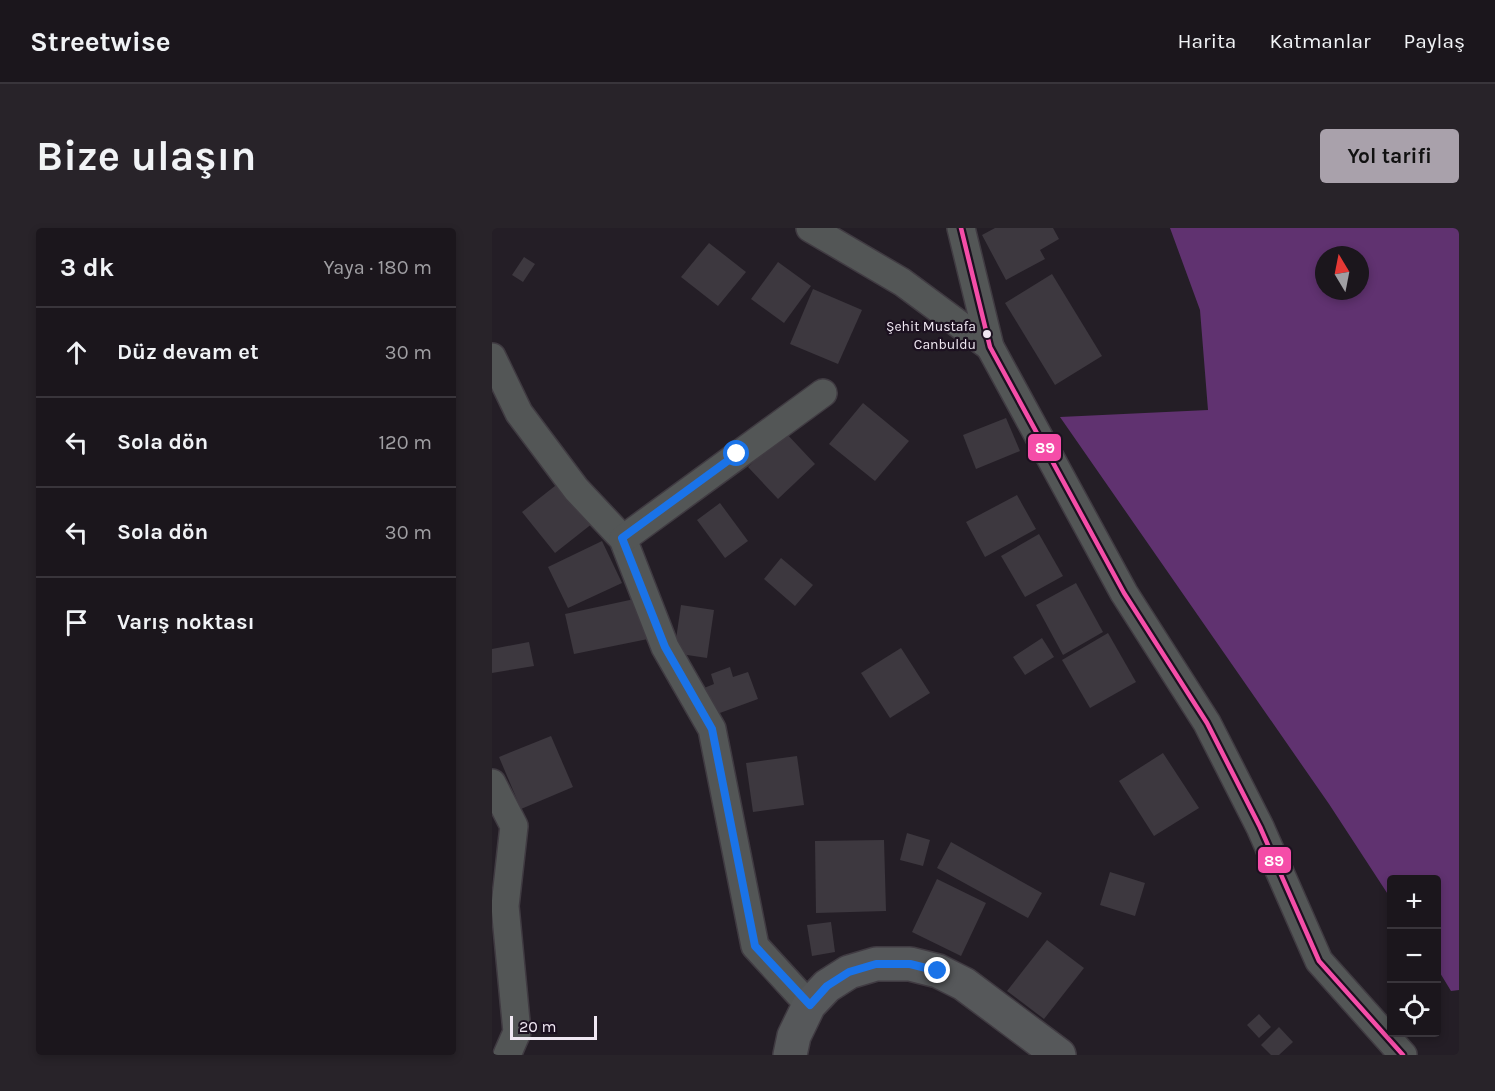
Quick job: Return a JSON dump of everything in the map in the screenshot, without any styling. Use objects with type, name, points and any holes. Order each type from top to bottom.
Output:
[{"type":"street","points":[[810,228],[902,282],[990,347]]},
{"type":"street","points":[[961,228],[990,347],[1124,593],[1208,723],[1260,827],[1319,961],[1403,1055]]},
{"type":"street","points":[[492,357],[519,413],[576,489],[622,538],[665,647],[712,729],[755,946],[810,1005]]},
{"type":"street","points":[[622,538],[823,393]]},
{"type":"street","points":[[492,783],[514,826],[505,906],[517,1032],[507,1055]]},
{"type":"street","points":[[790,1055],[794,1036],[810,1005],[827,986],[849,972],[876,964],[910,964],[938,971],[964,984],[1059,1055]]},
{"type":"shaded area","points":[[1170,228],[1459,228],[1459,990],[1451,991],[1441,975],[1441,875],[1387,875],[1387,893],[1329,804],[1060,417],[1208,410],[1200,310]]},
{"type":"building","points":[[995,228],[1053,228],[1059,239],[1040,250],[1045,259],[1006,280],[982,235]]},
{"type":"building","points":[[709,243],[746,272],[718,306],[681,277]]},
{"type":"building","points":[[524,257],[535,264],[523,282],[512,275]]},
{"type":"building","points":[[778,262],[811,286],[784,323],[751,299]]},
{"type":"building","points":[[1052,274],[1102,356],[1055,385],[1005,303]]},
{"type":"building","points":[[813,289],[862,310],[838,364],[790,344]]},
{"type":"building","points":[[863,403],[909,441],[875,481],[829,444]]},
{"type":"building","points":[[1006,418],[1020,451],[976,469],[963,435]]},
{"type":"building","points":[[785,432],[815,464],[778,499],[748,467]]},
{"type":"building","points":[[560,482],[593,523],[555,553],[522,512]]},
{"type":"building","points":[[1017,495],[1036,529],[985,557],[966,522]]},
{"type":"building","points":[[720,503],[748,541],[725,558],[697,520]]},
{"type":"building","points":[[1039,534],[1063,576],[1025,597],[1001,556]]},
{"type":"building","points":[[602,541],[622,583],[568,608],[548,567]]},
{"type":"building","points":[[781,558],[813,585],[795,606],[764,579]]},
{"type":"building","points":[[1076,583],[1103,632],[1063,655],[1036,605]]},
{"type":"building","points":[[639,598],[648,639],[574,654],[565,614]]},
{"type":"building","points":[[681,605],[714,610],[707,658],[674,653]]},
{"type":"building","points":[[1108,633],[1136,682],[1090,708],[1062,660]]},
{"type":"building","points":[[1042,638],[1054,657],[1025,675],[1013,657]]},
{"type":"building","points":[[529,642],[534,666],[492,673],[492,649]]},
{"type":"building","points":[[901,648],[930,693],[890,718],[861,673]]},
{"type":"building","points":[[730,667],[733,677],[748,672],[758,699],[709,717],[699,690],[714,684],[711,674]]},
{"type":"building","points":[[551,736],[573,787],[521,809],[499,757]]},
{"type":"building","points":[[1163,753],[1199,808],[1154,836],[1119,781]]},
{"type":"building","points":[[797,756],[804,805],[753,812],[746,763]]},
{"type":"building","points":[[907,833],[930,840],[923,866],[900,860]]},
{"type":"building","points":[[884,840],[886,911],[816,913],[815,841]]},
{"type":"building","points":[[951,842],[1042,893],[1028,918],[937,868]]},
{"type":"building","points":[[1110,872],[1145,883],[1135,916],[1100,905]]},
{"type":"building","points":[[937,879],[986,903],[961,956],[912,932]]},
{"type":"building","points":[[831,922],[835,952],[812,956],[807,925]]},
{"type":"building","points":[[1047,940],[1084,968],[1044,1019],[1007,991]]},
{"type":"building","points":[[1259,1014],[1271,1027],[1259,1038],[1247,1025]]},
{"type":"building","points":[[1279,1027],[1293,1042],[1279,1055],[1271,1055],[1261,1045]]},
{"type":"transit line","name":"89","points":[[961,228],[990,347],[1124,593],[1207,723],[1260,827],[1319,961],[1403,1055]]},
{"type":"place","name":"Şehit Mustafa Canbuldu","points":[[987,334]]},
{"type":"route","points":[[737,454],[622,538],[665,647],[712,729],[755,946],[810,1005],[827,986],[849,972],[876,964],[910,964],[938,971]]}]
